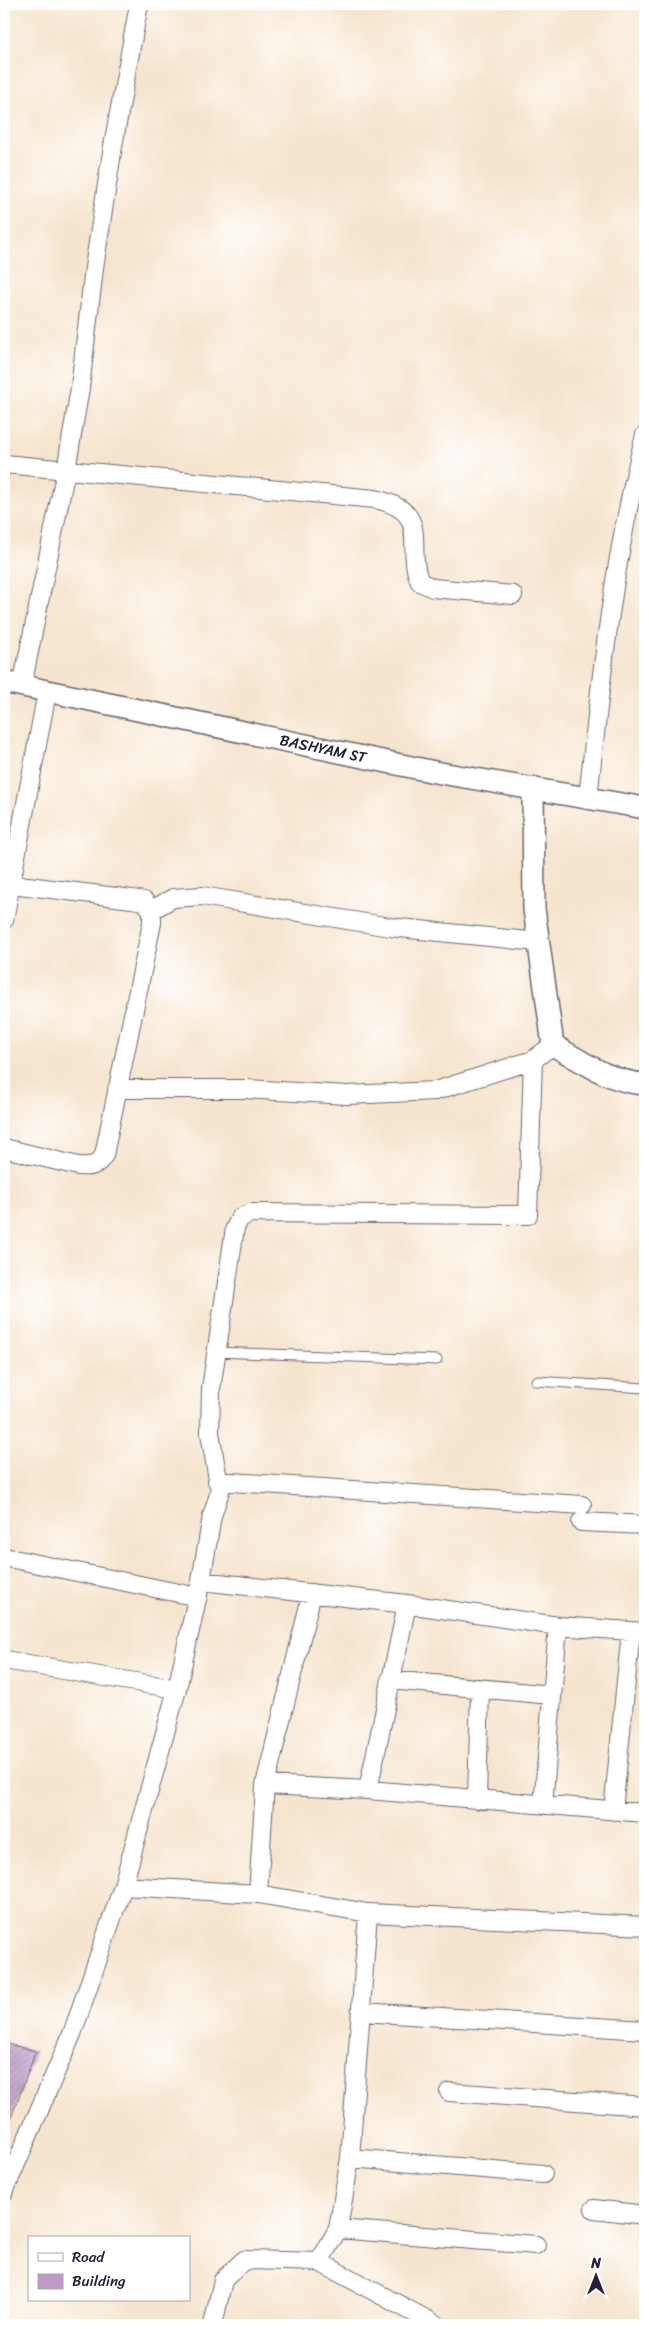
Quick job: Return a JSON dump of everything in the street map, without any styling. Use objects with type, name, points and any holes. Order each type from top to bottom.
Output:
[{"type":"street","points":[[13,684],[66,470],[80,388],[94,268],[110,165],[139,4]]},
{"type":"street","points":[[588,798],[602,668],[616,568],[645,435]]},
{"type":"street","points":[[4,464],[375,499],[392,503],[405,514],[415,529],[415,571],[420,582],[433,588],[514,595]]},
{"type":"street","name":"BASHYAM ST","points":[[13,684],[435,772],[645,808]]},
{"type":"street","points":[[4,920],[8,884],[48,692]]},
{"type":"street","points":[[533,788],[534,909],[553,1045]]},
{"type":"street","points":[[4,1148],[78,1166],[90,1167],[99,1163],[104,1155],[152,923],[152,910],[144,901],[8,884]]},
{"type":"street","points":[[152,910],[173,898],[202,896],[390,927],[538,942]]},
{"type":"street","points":[[117,1089],[246,1089],[347,1095],[404,1094],[434,1091],[533,1060],[553,1045]]},
{"type":"street","points":[[553,1045],[611,1078],[630,1083],[645,1084]]},
{"type":"street","points":[[4,2192],[72,2034],[123,1886],[177,1688],[199,1589],[212,1516],[220,1491],[210,1433],[211,1389],[235,1228],[240,1218],[251,1213],[528,1215],[533,1060]]},
{"type":"street","points":[[217,1481],[581,1514],[645,1525]]},
{"type":"street","points":[[4,1557],[199,1589],[312,1593],[406,1604],[558,1626],[638,1631],[614,1811]]},
{"type":"street","points":[[258,1894],[266,1785],[312,1593]]},
{"type":"street","points":[[368,1790],[406,1604]]},
{"type":"street","points":[[543,1805],[558,1626]]},
{"type":"street","points":[[4,1660],[177,1688]]},
{"type":"street","points":[[390,1680],[552,1695]]},
{"type":"street","points":[[477,1800],[480,1689]]},
{"type":"street","points":[[266,1785],[368,1790],[645,1813]]},
{"type":"street","points":[[123,1886],[258,1894],[368,1913],[645,1926]]},
{"type":"street","points":[[319,2262],[338,2229],[350,2158],[368,1913]]},
{"type":"street","points":[[362,2012],[645,2030]]},
{"type":"street","points":[[449,2092],[645,2106]]},
{"type":"street","points":[[350,2158],[543,2174]]},
{"type":"street","points":[[594,2209],[645,2215]]},
{"type":"street","points":[[338,2229],[536,2245]]},
{"type":"street","points":[[213,2325],[223,2280],[244,2260],[319,2262],[437,2325]]},
{"type":"lane","points":[[215,1352],[437,1360]]},
{"type":"lane","points":[[536,1382],[645,1388]]},
{"type":"building","points":[[4,2043],[36,2051],[5,2134],[4,2134]]}]
